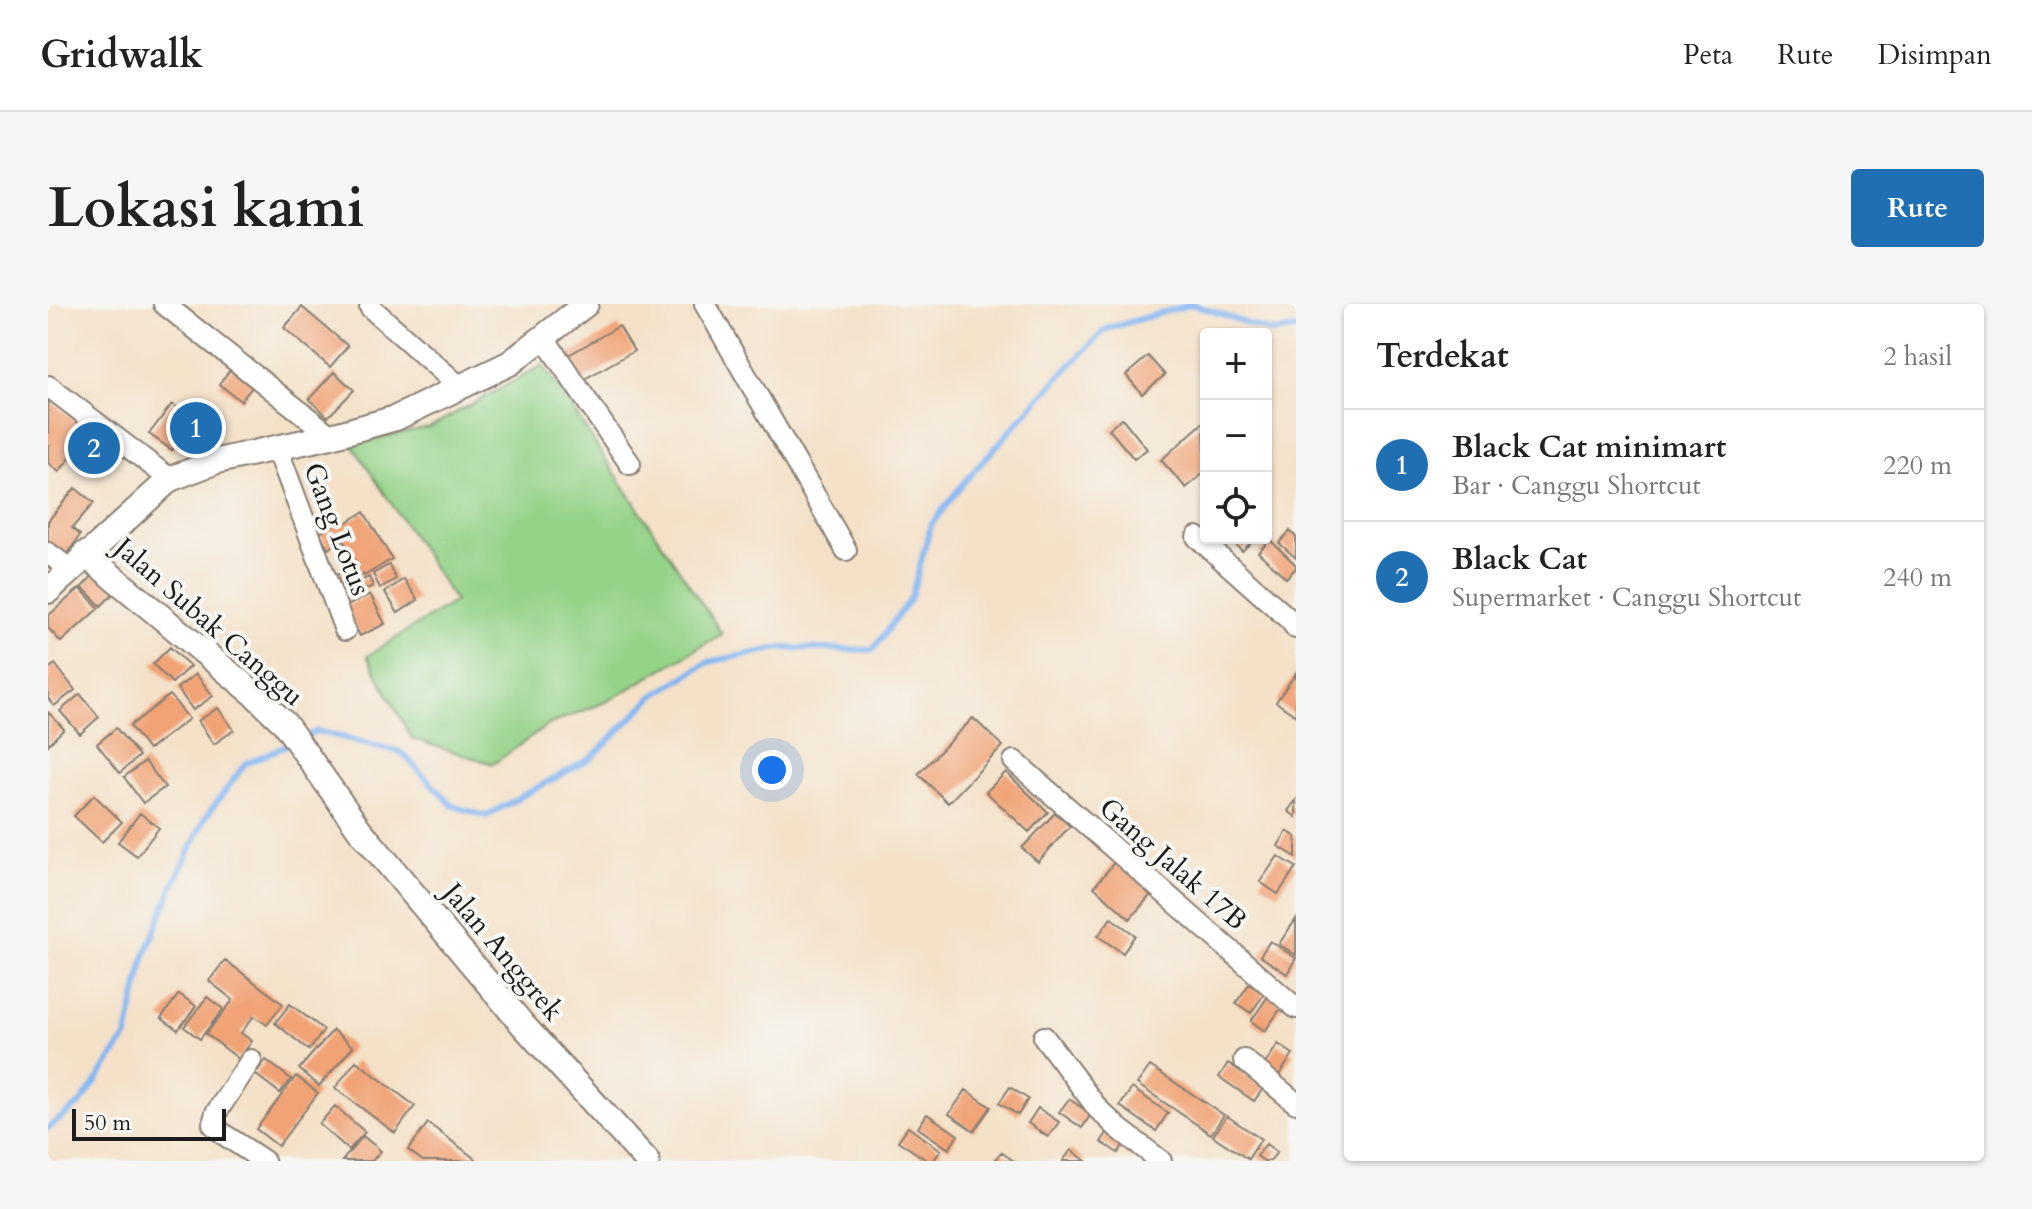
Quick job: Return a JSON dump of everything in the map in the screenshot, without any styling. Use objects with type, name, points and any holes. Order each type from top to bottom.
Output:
[{"type":"street","points":[[164,304],[331,436]]},
{"type":"street","points":[[48,591],[170,479],[217,461],[396,418],[510,363],[586,304]]},
{"type":"street","points":[[705,304],[846,550]]},
{"type":"street","points":[[370,307],[461,388]]},
{"type":"street","points":[[544,338],[630,464]]},
{"type":"street","points":[[48,386],[170,479]]},
{"type":"street","name":"Gang Lotus","points":[[277,448],[345,630]]},
{"type":"street","points":[[1197,537],[1296,628]]},
{"type":"street","points":[[48,553],[78,562]]},
{"type":"street","name":"Jalan Subak Canggu","points":[[78,562],[252,692],[285,724],[320,775]]},
{"type":"street","name":"Gang Jalak 17B","points":[[1014,761],[1296,1008]]},
{"type":"street","name":"Jalan Anggrek","points":[[320,775],[359,829],[523,1025],[647,1161]]},
{"type":"street","points":[[1044,1037],[1098,1109],[1161,1161]]},
{"type":"street","points":[[251,1060],[216,1113],[213,1124],[264,1161]]},
{"type":"street","points":[[1244,1060],[1296,1103]]},
{"type":"green space","points":[[543,365],[722,634],[608,701],[550,724],[493,764],[412,739],[367,656],[455,601],[352,444],[430,427]]},
{"type":"building","points":[[302,307],[348,346],[330,367],[284,328]]},
{"type":"building","points":[[619,326],[634,351],[581,381],[567,356]]},
{"type":"building","points":[[1148,356],[1165,375],[1142,394],[1126,375]]},
{"type":"building","points":[[234,365],[256,382],[241,401],[219,384]]},
{"type":"building","points":[[334,372],[354,390],[328,417],[309,399]]},
{"type":"building","points":[[48,399],[90,432],[59,472],[48,463]]},
{"type":"building","points":[[172,404],[194,420],[172,450],[149,434]]},
{"type":"building","points":[[1122,418],[1147,449],[1134,459],[1109,429]]},
{"type":"building","points":[[1200,426],[1200,476],[1186,488],[1161,460]]},
{"type":"building","points":[[75,488],[94,503],[72,528],[80,535],[67,555],[48,541],[48,521]]},
{"type":"building","points":[[364,512],[392,559],[364,576],[340,584],[336,575],[358,566],[343,540],[328,549],[320,533]]},
{"type":"building","points":[[1290,531],[1296,537],[1296,558],[1279,543]]},
{"type":"building","points":[[1272,542],[1296,568],[1286,578],[1258,552]]},
{"type":"building","points":[[1236,544],[1250,544],[1242,551]]},
{"type":"building","points":[[389,565],[396,579],[380,588],[373,574]]},
{"type":"building","points":[[98,570],[118,589],[101,606],[82,587]]},
{"type":"building","points":[[369,577],[373,586],[349,597],[345,588]]},
{"type":"building","points":[[404,579],[418,600],[398,613],[385,592]]},
{"type":"building","points":[[80,588],[99,608],[61,642],[48,628],[48,616]]},
{"type":"building","points":[[370,594],[385,624],[360,636],[345,607]]},
{"type":"building","points":[[170,647],[190,666],[172,683],[153,664]]},
{"type":"building","points":[[55,664],[75,690],[54,706],[48,698],[48,669]]},
{"type":"building","points":[[1296,673],[1296,716],[1276,702]]},
{"type":"building","points":[[196,674],[213,696],[193,710],[177,688]]},
{"type":"building","points":[[80,694],[99,717],[80,734],[60,711]]},
{"type":"building","points":[[170,695],[189,719],[148,750],[130,726]]},
{"type":"building","points":[[218,708],[234,730],[214,744],[198,721]]},
{"type":"building","points":[[48,712],[64,729],[48,745]]},
{"type":"building","points":[[973,718],[1003,746],[948,803],[918,774]]},
{"type":"building","points":[[116,728],[139,756],[120,773],[97,744]]},
{"type":"building","points":[[145,761],[165,787],[143,803],[124,777]]},
{"type":"building","points":[[1006,772],[1048,812],[1029,832],[986,792]]},
{"type":"building","points":[[94,795],[122,822],[102,842],[74,816]]},
{"type":"building","points":[[1296,800],[1296,817],[1288,811]]},
{"type":"building","points":[[140,813],[159,828],[137,856],[118,842]]},
{"type":"building","points":[[1055,813],[1070,826],[1038,862],[1022,848]]},
{"type":"building","points":[[1287,831],[1296,837],[1296,857],[1278,846]]},
{"type":"building","points":[[1278,856],[1296,867],[1278,894],[1260,882]]},
{"type":"building","points":[[1117,859],[1154,891],[1130,919],[1094,887]]},
{"type":"building","points":[[1111,918],[1135,935],[1123,953],[1098,936]]},
{"type":"building","points":[[1296,919],[1296,955],[1279,944]]},
{"type":"building","points":[[1270,941],[1296,958],[1287,974],[1260,956]]},
{"type":"building","points":[[225,960],[283,1004],[267,1025],[254,1016],[241,1033],[252,1041],[239,1059],[206,1034],[233,1000],[209,981]]},
{"type":"building","points":[[1249,984],[1264,994],[1251,1013],[1236,1003]]},
{"type":"building","points":[[179,994],[196,1006],[178,1030],[161,1018]]},
{"type":"building","points":[[1269,995],[1283,1005],[1265,1031],[1251,1021]]},
{"type":"building","points":[[207,997],[223,1009],[200,1039],[184,1027]]},
{"type":"building","points":[[290,1004],[324,1030],[309,1050],[275,1023]]},
{"type":"building","points":[[333,1030],[353,1047],[319,1086],[299,1069]]},
{"type":"building","points":[[1278,1044],[1293,1054],[1278,1077],[1263,1067]]},
{"type":"building","points":[[266,1060],[291,1079],[280,1093],[255,1074]]},
{"type":"building","points":[[356,1061],[415,1106],[395,1133],[335,1088]]},
{"type":"building","points":[[1228,1063],[1264,1087],[1254,1101],[1219,1077]]},
{"type":"building","points":[[1150,1066],[1224,1115],[1211,1134],[1137,1084]]},
{"type":"building","points":[[296,1076],[318,1093],[278,1146],[256,1129]]},
{"type":"building","points":[[1010,1087],[1028,1099],[1018,1115],[999,1103]]},
{"type":"building","points":[[1132,1088],[1168,1113],[1156,1131],[1120,1106]]},
{"type":"building","points":[[966,1090],[991,1107],[974,1131],[949,1114]]},
{"type":"building","points":[[1069,1099],[1091,1114],[1082,1128],[1059,1112]]},
{"type":"building","points":[[335,1106],[365,1132],[349,1150],[319,1124]]},
{"type":"building","points":[[1038,1108],[1059,1122],[1048,1137],[1028,1123]]},
{"type":"building","points":[[927,1114],[958,1135],[949,1149],[918,1128]]},
{"type":"building","points":[[1227,1116],[1261,1139],[1248,1159],[1213,1136]]},
{"type":"building","points":[[428,1123],[478,1161],[423,1161],[408,1150]]},
{"type":"building","points":[[908,1127],[941,1150],[933,1161],[928,1161],[898,1141]]},
{"type":"building","points":[[1111,1127],[1128,1139],[1118,1153],[1101,1142]]},
{"type":"building","points":[[363,1136],[381,1151],[372,1161],[342,1161]]},
{"type":"building","points":[[1266,1144],[1277,1152],[1270,1161],[1257,1156]]},
{"type":"building","points":[[1071,1150],[1086,1161],[1063,1161]]},
{"type":"building","points":[[1001,1152],[1014,1161],[994,1161]]},
{"type":"waterway","points":[[302,738],[317,731],[401,752],[453,806],[486,816],[591,758],[655,695],[708,662],[780,648],[873,650],[911,597],[931,525],[964,482],[1106,329],[1192,304],[1271,332],[1296,329]]},
{"type":"waterway","points":[[48,1128],[81,1103],[127,1036],[144,958],[205,818],[245,764],[292,743]]},
{"type":"place","name":"Black Cat minimart","points":[[196,428]]},
{"type":"place","name":"Black Cat","points":[[94,448]]}]
